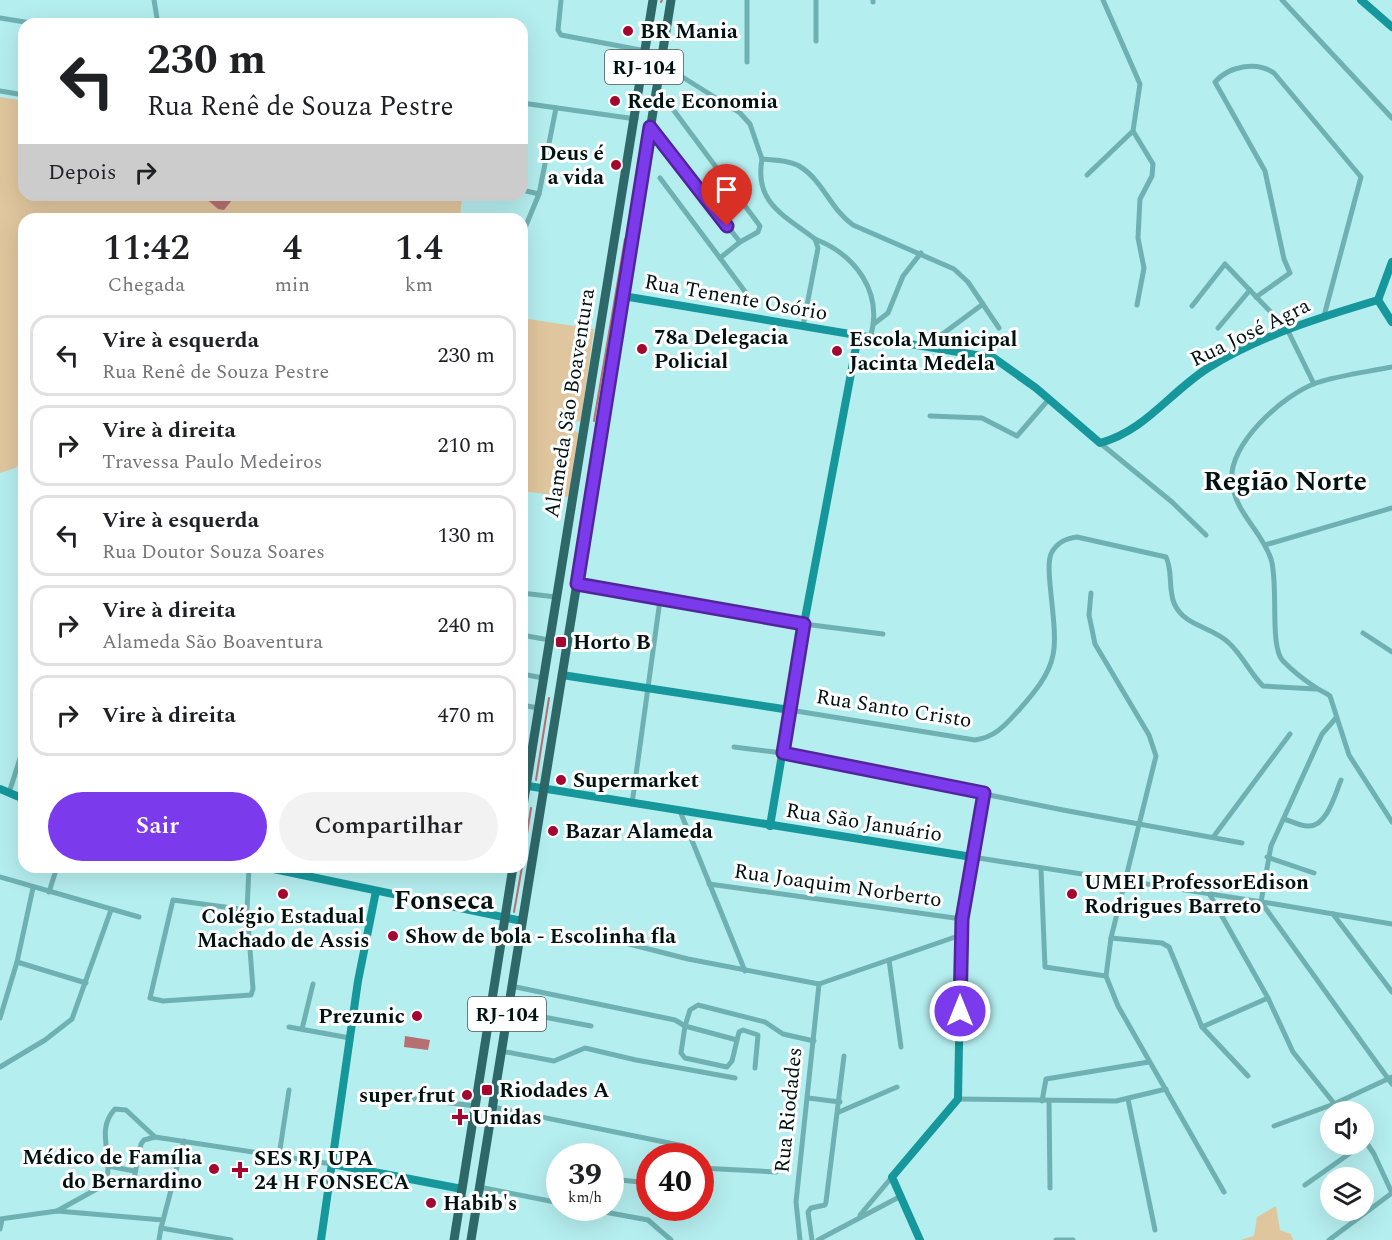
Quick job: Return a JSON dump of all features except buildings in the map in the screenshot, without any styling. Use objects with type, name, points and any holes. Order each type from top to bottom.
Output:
[{"type":"highway","name":"Alameda São Boaventura","points":[[528,764],[654,0]]},
{"type":"highway","name":"Alameda São Boaventura","points":[[471,1240],[671,0]]},
{"type":"highway","name":"RJ-104","points":[[454,1240],[512,873]]},
{"type":"street","points":[[154,0],[157,18]]},
{"type":"street","points":[[561,0],[558,30],[561,35],[646,51]]},
{"type":"street","points":[[747,0],[747,62]]},
{"type":"street","points":[[816,0],[816,41]]},
{"type":"street","points":[[1087,175],[1133,131],[1140,84],[1103,0]]},
{"type":"street","points":[[1361,0],[1392,27]]},
{"type":"street","points":[[1284,1],[1392,118]]},
{"type":"street","points":[[0,18],[18,21]]},
{"type":"street","points":[[660,63],[741,113],[750,124],[762,159],[759,177],[766,200],[815,238],[845,254],[859,270],[870,294],[875,323],[870,338]]},
{"type":"street","points":[[1256,297],[1290,273],[1281,250],[1265,171],[1215,82],[1241,67],[1267,68],[1274,72],[1360,174],[1324,316]]},
{"type":"street","points":[[0,91],[18,94]]},
{"type":"street","points":[[666,100],[760,226],[759,232],[740,242],[720,258]]},
{"type":"street","points":[[528,104],[636,119]]},
{"type":"street","points":[[528,221],[539,194],[556,108]]},
{"type":"street","points":[[650,127],[740,242]]},
{"type":"street","points":[[1133,131],[1153,164],[1152,176],[1140,199],[1138,238],[1144,268],[1137,305]]},
{"type":"street","points":[[762,159],[799,165],[816,179],[843,218],[853,225],[921,253],[962,275],[999,328]]},
{"type":"street","points":[[660,178],[755,305]]},
{"type":"street","points":[[528,191],[539,194]]},
{"type":"street","points":[[803,326],[819,251],[815,238]]},
{"type":"street","points":[[875,323],[888,313],[903,276],[921,253]]},
{"type":"street","points":[[1392,262],[1378,300],[1392,322]]},
{"type":"street","points":[[1192,306],[1223,263],[1287,329],[1314,384]]},
{"type":"street","points":[[1218,328],[1250,290]]},
{"type":"street","name":"Rua Tenente Osório","points":[[622,296],[994,358],[1049,399],[1172,502],[1206,535]]},
{"type":"street","name":"Rua José Agra","points":[[1100,443],[1133,431],[1207,369],[1287,329],[1378,300]]},
{"type":"street","points":[[925,347],[983,304]]},
{"type":"street","points":[[770,826],[804,624],[858,336]]},
{"type":"street","points":[[1392,367],[1314,384],[1281,404],[1236,453],[1232,475],[1235,495],[1244,515],[1265,545],[1275,579],[1276,651],[1282,660],[1316,689],[1330,696],[1349,755],[1392,822]]},
{"type":"street","points":[[930,416],[982,418],[1017,436],[1049,399]]},
{"type":"street","points":[[1265,545],[1392,508]]},
{"type":"street","name":"Rua Santo Cristo","points":[[562,675],[975,740],[995,735],[1035,692],[1051,665],[1056,628],[1049,561],[1058,545],[1077,537],[1166,558],[1169,563],[1171,592],[1179,612],[1191,623],[1228,642],[1263,686],[1316,689]]},
{"type":"street","points":[[577,584],[804,624],[883,634]]},
{"type":"street","points":[[1091,593],[1089,615],[1095,644],[1155,746],[1156,763],[1124,881],[1111,938],[1106,976],[1118,1006],[1224,1192]]},
{"type":"street","points":[[528,594],[556,597]]},
{"type":"street","points":[[632,804],[660,600]]},
{"type":"street","points":[[1363,633],[1392,652]]},
{"type":"street","points":[[528,636],[549,640]]},
{"type":"street","points":[[528,675],[543,678]]},
{"type":"street","points":[[528,706],[538,708]]},
{"type":"street","points":[[1336,718],[1322,734],[1267,857],[1261,902],[1390,1078],[1392,1084]]},
{"type":"street","points":[[1214,836],[1290,734]]},
{"type":"street","points":[[734,747],[783,753],[1063,810],[1214,836],[1242,843]]},
{"type":"street","points":[[9,793],[18,765]]},
{"type":"street","points":[[1284,819],[1309,826],[1317,823],[1326,815],[1341,780]]},
{"type":"street","name":"Rua São Januário","points":[[528,786],[1392,924]]},
{"type":"street","points":[[0,789],[18,797]]},
{"type":"street","points":[[857,1219],[958,1100],[962,919],[984,793]]},
{"type":"street","points":[[680,811],[745,971]]},
{"type":"street","points":[[1267,857],[1314,873]]},
{"type":"street","points":[[1041,869],[1045,967],[1106,976]]},
{"type":"street","points":[[49,892],[55,873]]},
{"type":"street","points":[[248,910],[173,900],[150,998],[163,1001],[251,995],[253,989],[248,910],[249,873]]},
{"type":"street","points":[[303,873],[376,891],[522,921]]},
{"type":"street","points":[[0,877],[139,917]]},
{"type":"street","name":"Rua Joaquim Norberto","points":[[709,884],[962,919]]},
{"type":"street","points":[[0,1018],[17,962],[33,888]]},
{"type":"street","points":[[321,1240],[350,1038],[376,891]]},
{"type":"street","points":[[1210,895],[1268,998],[1293,1052],[1332,1101]]},
{"type":"street","points":[[0,1066],[67,1024],[72,1018],[111,910]]},
{"type":"street","points":[[1333,914],[1392,992]]},
{"type":"street","points":[[617,941],[745,971],[819,984],[961,935]]},
{"type":"street","points":[[1111,938],[1154,942],[1169,947],[1202,1028],[1248,1076]]},
{"type":"street","points":[[889,960],[901,1047]]},
{"type":"street","points":[[17,962],[86,983]]},
{"type":"street","points":[[302,1029],[313,984]]},
{"type":"street","name":"Rua Riodades","points":[[800,1240],[796,1202],[819,984]]},
{"type":"street","points":[[511,986],[675,1020],[685,1026],[737,1040]]},
{"type":"street","points":[[1202,1028],[1268,998]]},
{"type":"street","points":[[754,1068],[758,1035],[741,1030],[732,1061],[727,1066],[685,1058],[681,1053],[690,1010],[698,1005],[765,1022],[783,1034],[814,1041]]},
{"type":"street","points":[[507,1010],[591,1026]]},
{"type":"street","points":[[289,1027],[350,1038]]},
{"type":"street","points":[[501,1051],[554,1061],[585,1048],[735,1078]]},
{"type":"street","points":[[812,1240],[808,1212],[811,1208],[826,1204],[844,1056]]},
{"type":"street","points":[[1042,1101],[1046,1079],[1149,1062]]},
{"type":"street","points":[[1340,1101],[1390,1078]]},
{"type":"street","points":[[839,1112],[897,1087]]},
{"type":"street","points":[[958,1100],[1128,1099],[1166,1089]]},
{"type":"street","points":[[279,1156],[289,1090]]},
{"type":"street","points":[[390,1096],[476,1107]]},
{"type":"street","points":[[808,1098],[840,1102]]},
{"type":"street","points":[[1128,1099],[1155,1230]]},
{"type":"street","points":[[1049,1101],[1050,1188]]},
{"type":"street","points":[[492,1107],[669,1143]]},
{"type":"street","points":[[57,1211],[104,1185],[108,1166],[104,1129],[115,1109],[126,1110],[155,1137]]},
{"type":"street","points":[[1274,1126],[1320,1109]]},
{"type":"street","points":[[133,1184],[141,1143],[155,1137],[332,1164],[462,1189]]},
{"type":"street","points":[[159,1240],[184,1141]]},
{"type":"street","points":[[1305,1185],[1346,1155]]},
{"type":"street","points":[[1329,1240],[1392,1193],[1371,1155]]},
{"type":"street","points":[[108,1166],[134,1171]]},
{"type":"street","points":[[714,1169],[776,1172]]},
{"type":"street","points":[[892,1177],[920,1240]]},
{"type":"street","points":[[479,1187],[546,1200]]},
{"type":"street","points":[[822,1239],[901,1196]]},
{"type":"street","points":[[0,1229],[1,1219],[57,1211],[163,1220]]},
{"type":"street","points":[[624,1215],[648,1220],[671,1240]]},
{"type":"street","points":[[161,1228],[231,1240]]},
{"type":"street","points":[[1056,1240],[1073,1240]]},
{"type":"shaded area","points":[[0,97],[18,100],[18,201],[462,201],[460,213],[18,213],[18,466],[0,473]]},
{"type":"shaded area","points":[[209,201],[231,201],[224,210],[218,209]]},
{"type":"shaded area","points":[[528,319],[594,329],[581,421],[575,422],[573,429],[579,434],[569,497],[528,492]]},
{"type":"shaded area","points":[[405,1036],[430,1040],[428,1050],[404,1047]]},
{"type":"shaded area","points":[[1276,1206],[1280,1230],[1291,1234],[1293,1240],[1240,1240],[1254,1236],[1257,1217]]},
{"type":"waterway","points":[[594,421],[625,239]]},
{"type":"waterway","points":[[536,780],[549,698]]},
{"type":"waterway","points":[[528,827],[531,808]]},
{"type":"waterway","points":[[514,912],[521,873]]},
{"type":"place","name":"BR Mania","points":[[628,31]]},
{"type":"place","name":"Rede Economia","points":[[615,101]]},
{"type":"place","name":"Deus é a vida","points":[[616,165]]},
{"type":"place","name":"78a Delegacia Policial","points":[[642,349]]},
{"type":"place","name":"Escola Municipal Jacinta Medela","points":[[837,351]]},
{"type":"place","name":"Horto B","points":[[561,642]]},
{"type":"place","name":"Supermarket","points":[[561,780]]},
{"type":"place","name":"Bazar Alameda","points":[[553,831]]},
{"type":"place","name":"Colégio Estadual Machado de Assis","points":[[283,894]]},
{"type":"place","name":"UMEI ProfessorEdison Rodrigues Barreto","points":[[1072,894]]},
{"type":"place","name":"Show de bola - Escolinha fla","points":[[393,936]]},
{"type":"place","name":"Prezunic","points":[[417,1016]]},
{"type":"place","name":"Riodades A","points":[[487,1090]]},
{"type":"place","name":"super frut","points":[[467,1095]]},
{"type":"place","name":"Unidas","points":[[460,1117]]},
{"type":"place","name":"Médico de Família do Bernardino","points":[[214,1169]]},
{"type":"place","name":"SES RJ UPA 24 H FONSECA","points":[[240,1170]]},
{"type":"place","name":"Habib's","points":[[431,1203]]},
{"type":"district","name":"Região Norte","points":[[1285,481]]},
{"type":"district","name":"Fonseca","points":[[444,900]]},
{"type":"route","points":[[727,226],[650,127],[577,584],[804,624],[783,753],[984,793],[962,919],[960,1011]]}]
